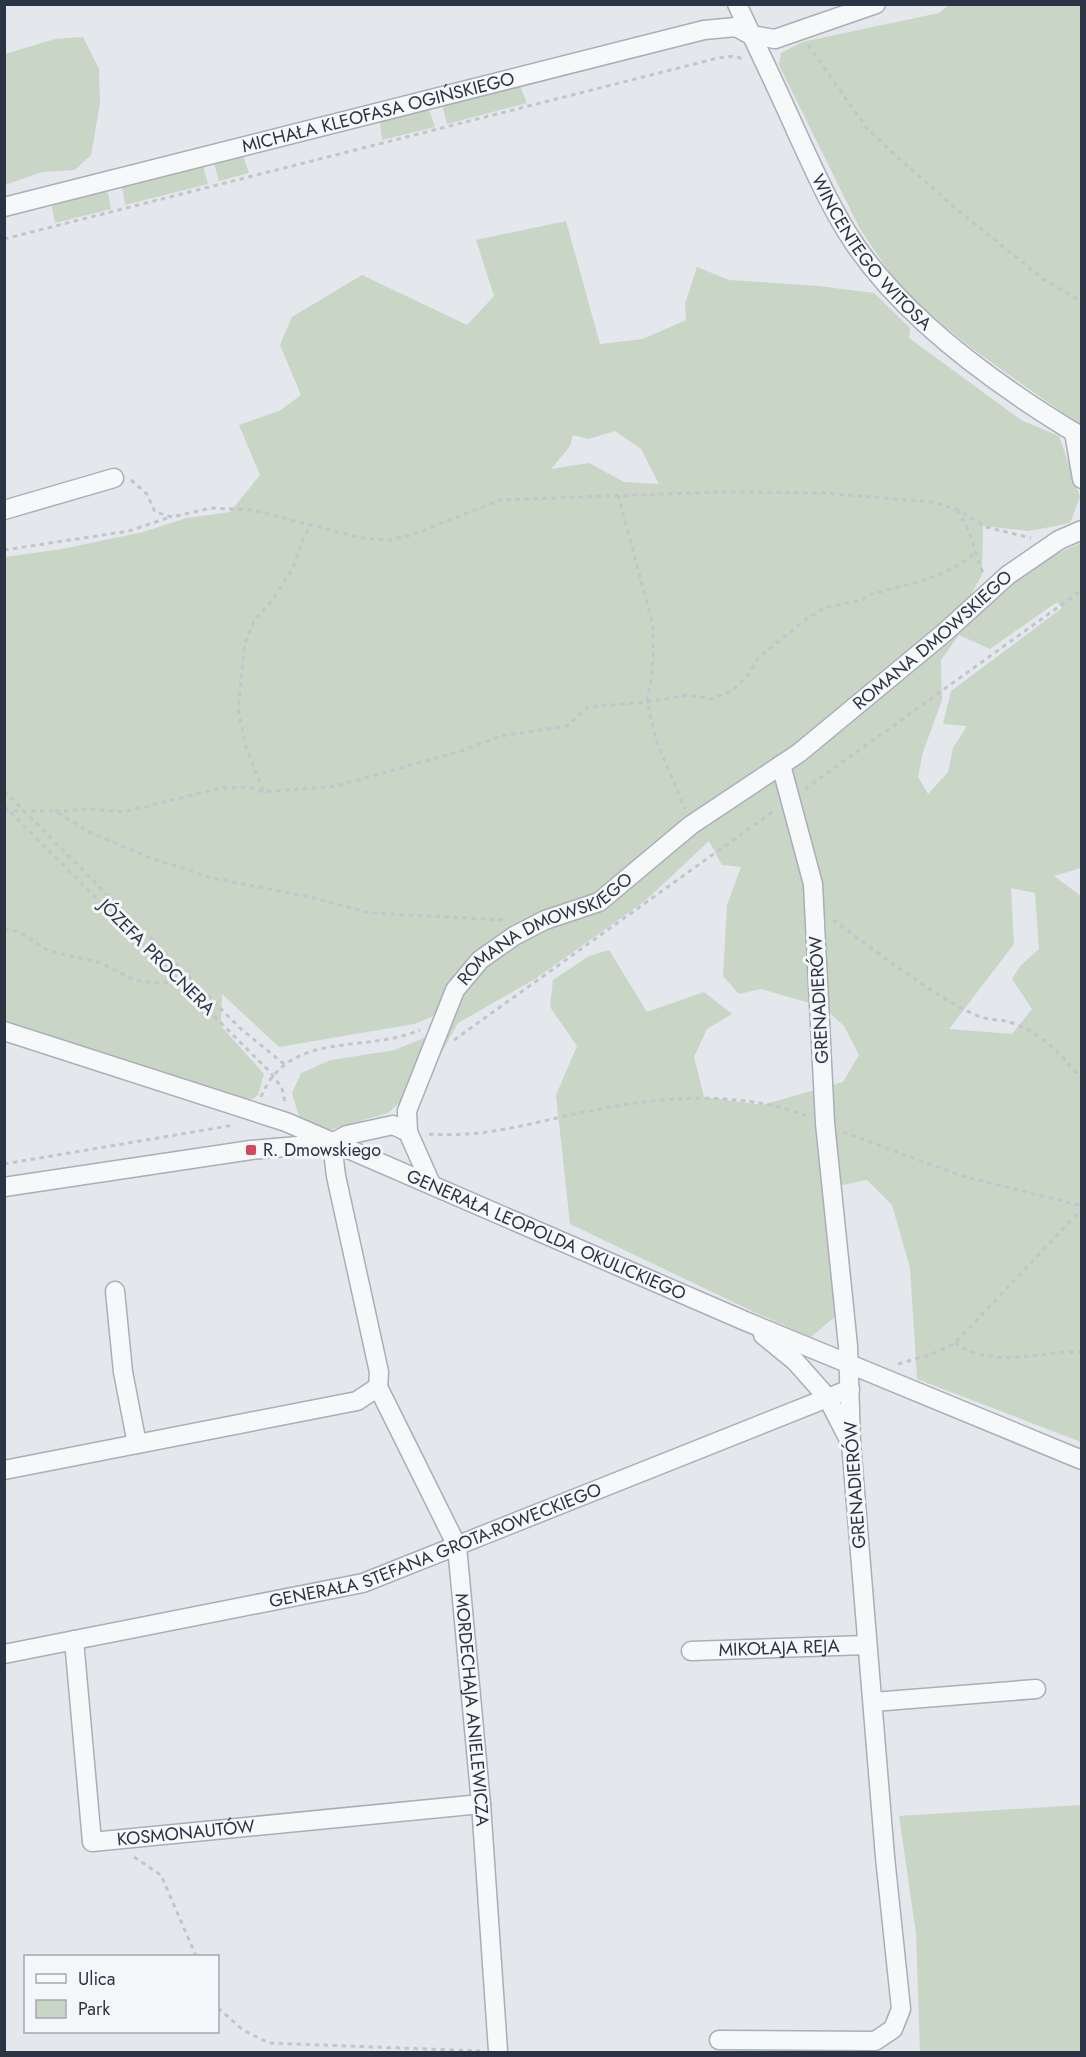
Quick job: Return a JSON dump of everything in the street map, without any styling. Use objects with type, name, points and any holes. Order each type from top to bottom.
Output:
[{"type":"street","name":"WINCENTEGO WITOSA","points":[[738,4],[830,204],[857,247],[886,285],[928,327],[987,373],[1078,435]]},
{"type":"street","name":"MICHAŁA KLEOFASA OGIŃSKIEGO","points":[[4,207],[704,30],[736,27],[752,35],[775,39],[876,4]]},
{"type":"street","points":[[1078,435],[1082,479]]},
{"type":"street","points":[[4,510],[114,478]]},
{"type":"street","name":"ROMANA DMOWSKIEGO","points":[[408,1132],[407,1111],[455,990],[480,960],[514,936],[545,921],[599,902],[691,825],[781,765],[944,633],[990,590],[1059,540],[1082,530]]},
{"type":"street","name":"GRENADIERÓW","points":[[719,2040],[879,2047],[893,2030],[901,2008],[885,1857],[867,1645],[851,1443],[850,1365],[825,1123],[813,884],[781,765]]},
{"type":"street","name":"GENERAŁA LEOPOLDA OKULICKIEGO","points":[[4,1031],[256,1110],[745,1321],[1082,1460]]},
{"type":"street","points":[[4,1187],[252,1150],[332,1143],[347,1135],[393,1125],[408,1132],[431,1184]]},
{"type":"street","points":[[4,1470],[357,1401],[378,1386],[379,1372],[336,1176],[332,1143]]},
{"type":"street","points":[[116,1291],[123,1372],[137,1444]]},
{"type":"street","points":[[745,1321],[795,1361],[827,1397],[851,1443]]},
{"type":"street","name":"MORDECHAJA ANIELEWICZA","points":[[378,1386],[457,1546],[481,1804],[498,2051]]},
{"type":"street","name":"GENERAŁA STEFANA GROTA-ROWECKIEGO","points":[[4,1654],[363,1583],[850,1389]]},
{"type":"street","name":"KOSMONAUTÓW","points":[[74,1640],[92,1842],[481,1804]]},
{"type":"street","name":"MIKOŁAJA REJA","points":[[691,1651],[867,1645]]},
{"type":"street","points":[[873,1702],[1036,1689]]},
{"type":"path","points":[[797,33],[807,43],[866,127],[896,156],[953,207],[1034,272],[1082,303]]},
{"type":"path","points":[[4,238],[718,58],[735,56],[767,68]]},
{"type":"path","points":[[114,478],[133,481],[147,494],[155,512],[172,517]]},
{"type":"path","points":[[4,550],[129,531],[172,517],[211,508],[253,510],[361,538],[388,540],[412,535],[500,500],[717,492],[824,493],[932,502],[956,509],[986,527],[1025,537],[1059,540]]},
{"type":"path","points":[[618,495],[653,625],[653,667],[647,702],[656,740],[691,825]]},
{"type":"path","points":[[956,509],[969,526],[974,554],[990,590]]},
{"type":"path","points":[[263,792],[245,744],[238,709],[245,643],[254,621],[273,599],[293,568],[304,536],[311,525]]},
{"type":"path","points":[[4,811],[12,813],[24,810],[89,809],[124,812],[220,788],[249,787],[263,792],[336,786],[461,751],[501,736],[567,726],[588,707],[647,702],[687,695],[712,699],[731,691],[746,678],[758,658],[776,641],[826,607],[863,600],[868,595],[958,567],[974,554]]},
{"type":"path","points":[[4,1164],[220,1130],[250,1120],[273,1076],[284,1064],[309,1050],[387,1041],[420,1031],[433,1022],[448,1041],[456,1039],[1082,590]]},
{"type":"path","points":[[4,791],[241,1029],[284,1064]]},
{"type":"path","name":"JÓZEFA PROCNERA","points":[[4,806],[273,1076],[282,1088],[286,1122]]},
{"type":"path","points":[[55,811],[89,832],[138,853],[212,878],[310,897],[370,913],[515,920]]},
{"type":"path","points":[[814,906],[922,984],[971,1013],[989,1021],[1013,1023],[1047,1040],[1082,1079]]},
{"type":"path","points":[[4,929],[19,932],[49,951],[101,963],[143,982],[182,983],[201,989]]},
{"type":"path","points":[[408,1132],[467,1134],[524,1125],[601,1108],[714,1096],[783,1107],[962,1176],[1082,1207],[955,1343],[871,1374]]},
{"type":"path","points":[[955,1343],[971,1353],[1001,1358],[1035,1358],[1065,1352],[1082,1352]]},
{"type":"path","points":[[123,1853],[161,1875],[196,1955]]},
{"type":"path","points":[[219,2009],[243,2030],[269,2043],[498,2051]]},
{"type":"green space","points":[[949,5],[1081,5],[1081,426],[974,350],[926,311],[896,282],[860,229],[779,65],[781,53],[802,42],[939,13]]},
{"type":"green space","points":[[83,37],[99,69],[100,103],[91,155],[75,170],[42,172],[5,185],[5,54],[55,39]]},
{"type":"green space","points":[[520,86],[527,103],[447,124],[443,108],[445,105]]},
{"type":"green space","points":[[427,109],[435,127],[382,140],[380,122]]},
{"type":"green space","points":[[243,156],[249,173],[219,181],[214,163]]},
{"type":"green space","points":[[203,166],[208,184],[125,205],[122,186]]},
{"type":"green space","points":[[104,191],[108,193],[111,209],[55,223],[52,207],[54,203]]},
{"type":"green space","points":[[566,221],[600,344],[643,339],[686,320],[685,304],[697,267],[729,280],[819,286],[874,293],[910,328],[909,338],[1021,420],[1059,436],[1080,497],[1070,523],[1029,531],[983,526],[982,575],[959,615],[1002,592],[1042,560],[1081,543],[1081,868],[1054,876],[1081,896],[1081,1442],[917,1379],[910,1268],[892,1205],[867,1180],[837,1186],[837,1315],[811,1337],[570,1224],[556,1095],[577,1046],[550,1007],[553,980],[589,956],[609,950],[647,1012],[704,992],[732,1014],[707,1029],[694,1057],[704,1097],[762,1105],[843,1082],[859,1055],[844,1026],[823,1007],[761,989],[739,994],[723,976],[727,905],[741,867],[722,865],[709,841],[645,901],[535,979],[458,1023],[427,1078],[388,1113],[326,1131],[299,1116],[292,1093],[301,1073],[331,1060],[395,1050],[448,1028],[452,1009],[414,1024],[279,1047],[222,994],[221,1026],[264,1074],[258,1095],[253,1099],[240,1099],[5,1020],[5,557],[62,549],[143,532],[187,518],[230,512],[260,475],[239,425],[281,410],[301,395],[280,345],[292,317],[362,275],[467,325],[494,296],[476,240]],"holes":[[[615,431],[641,449],[659,484],[624,482],[589,463],[551,469],[570,446],[573,435],[588,439]],[[1057,602],[1062,608],[951,691],[943,724],[967,726],[953,748],[948,772],[928,794],[918,777],[923,752],[942,700],[941,660],[959,635],[990,649]],[[1011,888],[1035,893],[1039,949],[1020,966],[1012,979],[1032,1009],[1012,1034],[949,1029],[1014,944]]]},
{"type":"green space","points":[[1081,1793],[1081,2052],[920,2052],[916,1934],[899,1816],[1080,1805]]},
{"type":"place","name":"R. Dmowskiego","points":[[251,1150]]}]
